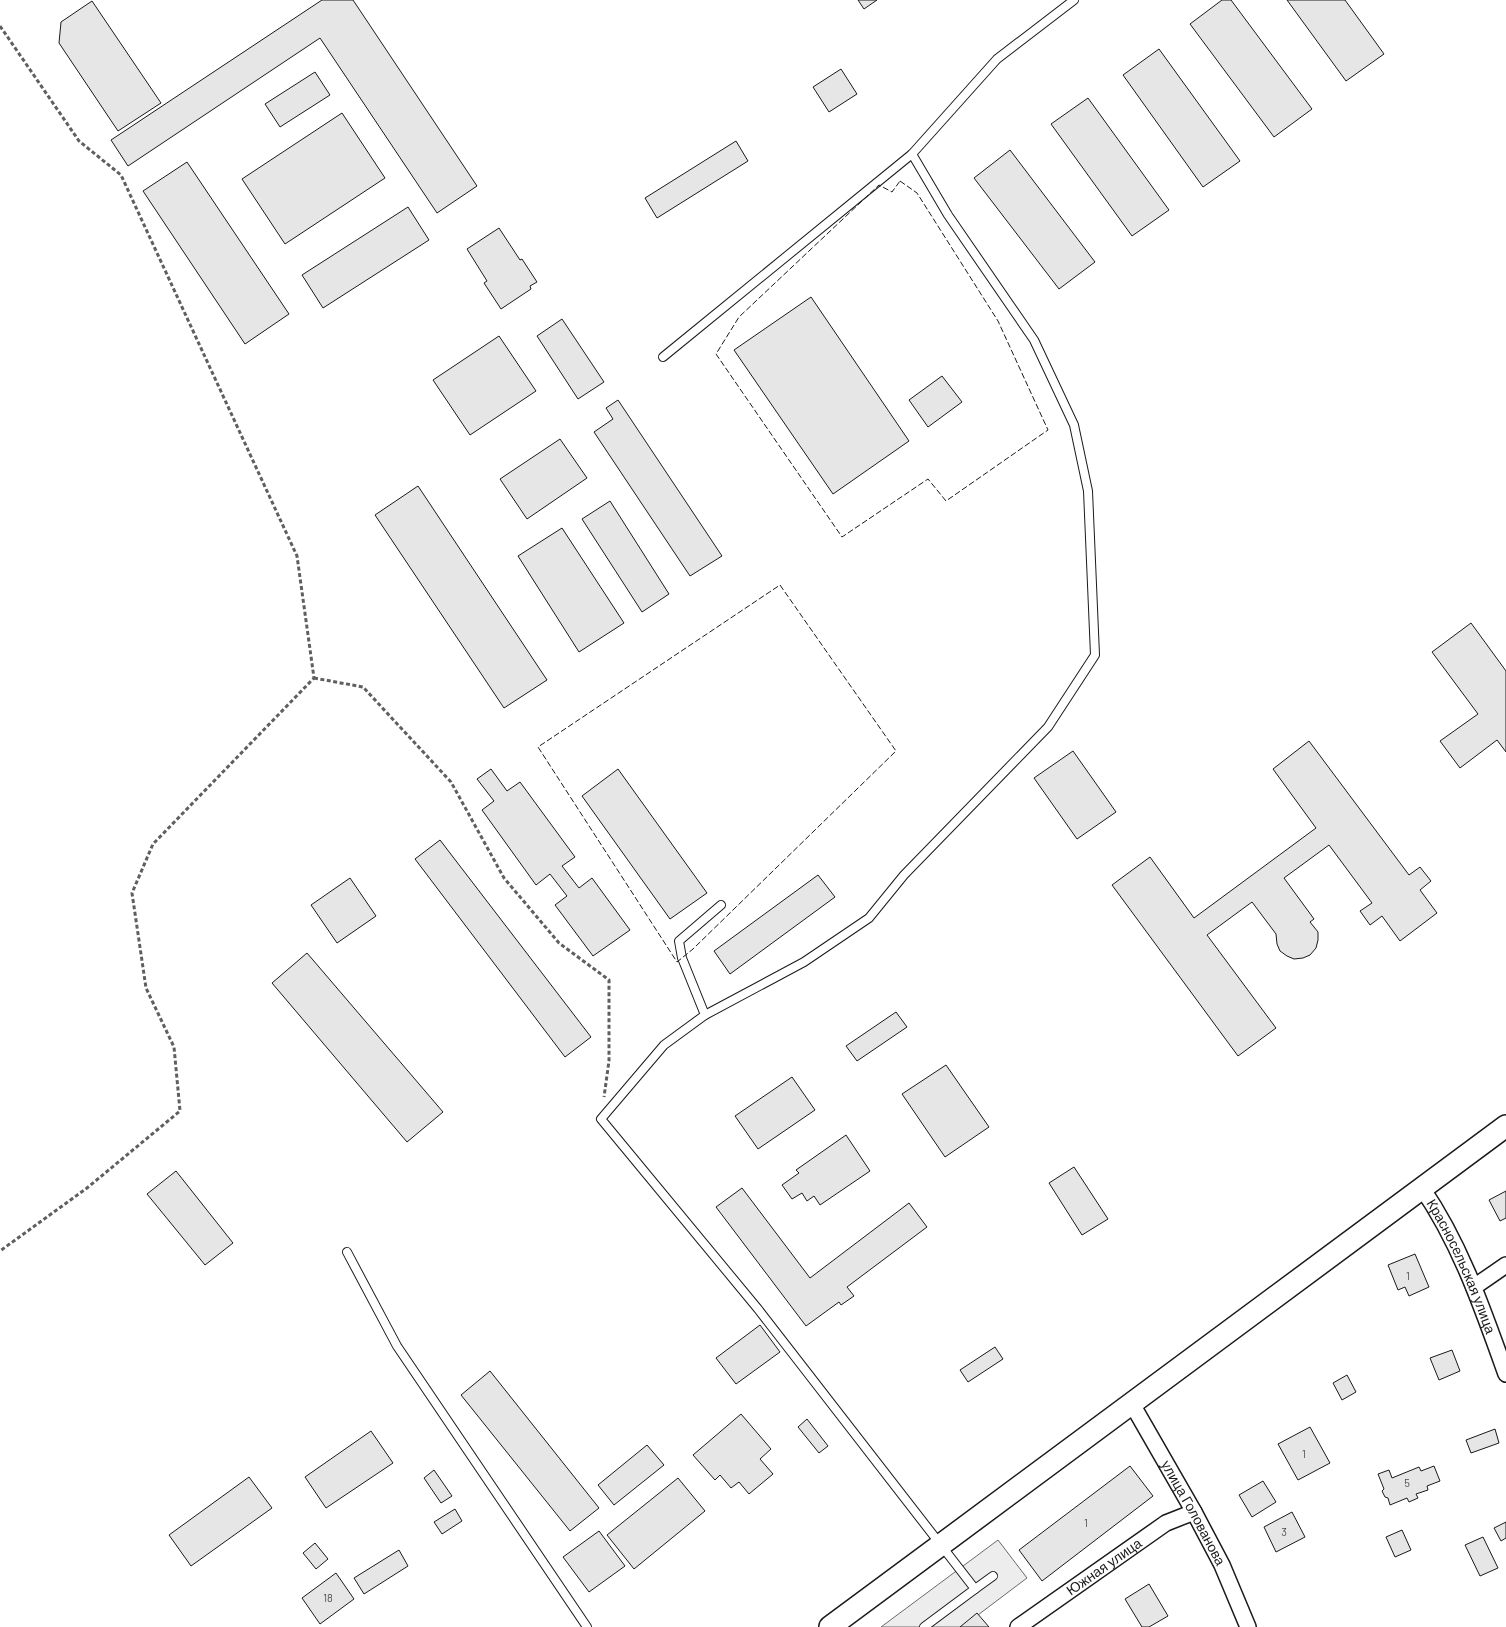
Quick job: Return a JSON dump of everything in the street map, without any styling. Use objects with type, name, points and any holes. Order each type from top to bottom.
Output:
[{"type":"main road","points":[[830,1627],[1506,1126]]},
{"type":"street","name":"Красносельская улица","points":[[1422,1188],[1440,1214],[1474,1287],[1506,1374]]},
{"type":"street","points":[[1474,1287],[1506,1265]]},
{"type":"street","name":"улица Голованова","points":[[1132,1404],[1222,1565],[1248,1627]]},
{"type":"street","name":"Южная улица","points":[[1018,1627],[1166,1524],[1194,1512]]},
{"type":"lane","points":[[663,358],[912,154],[997,60],[1074,0]]},
{"type":"lane","points":[[912,154],[948,215],[1034,340],[1074,425],[1088,490],[1095,656],[1048,727],[904,875],[869,918],[804,962],[705,1015],[664,1044],[601,1118],[758,1309],[975,1589]]},
{"type":"lane","points":[[705,1015],[682,958],[679,941],[721,905]]},
{"type":"lane","points":[[347,1252],[397,1346],[587,1627]]},
{"type":"lane","points":[[924,1627],[993,1576]]},
{"type":"path","points":[[0,26],[79,141],[121,175],[297,556],[314,678]]},
{"type":"path","points":[[314,678],[363,687],[451,782],[504,878],[559,943],[609,980],[609,1061],[601,1118]]},
{"type":"path","points":[[0,1251],[87,1188],[180,1111],[174,1047],[146,988],[132,893],[153,844],[314,678]]},
{"type":"shaded area","points":[[998,1540],[1027,1578],[962,1627],[881,1627]]},
{"type":"building","points":[[322,0],[353,0],[477,186],[437,213],[320,38],[128,166],[111,140]]},
{"type":"building","points":[[858,0],[877,0],[864,9]]},
{"type":"building","points":[[1222,0],[1231,0],[1312,109],[1274,137],[1190,24]]},
{"type":"building","points":[[1287,0],[1345,0],[1384,54],[1346,81]]},
{"type":"building","points":[[92,1],[161,103],[118,131],[59,43],[61,22]]},
{"type":"building","points":[[1159,49],[1240,161],[1203,187],[1123,75]]},
{"type":"building","points":[[841,69],[857,94],[829,112],[813,87]]},
{"type":"building","points":[[315,72],[330,95],[280,127],[265,104]]},
{"type":"building","points":[[1088,98],[1169,210],[1132,236],[1051,124]]},
{"type":"building","points":[[342,113],[385,178],[285,244],[242,179]]},
{"type":"building","points":[[736,141],[748,161],[657,218],[645,198]]},
{"type":"building","points":[[1010,150],[1095,262],[1059,289],[974,178]]},
{"type":"building","points":[[187,162],[289,314],[245,344],[143,191]]},
{"type":"building","points":[[408,207],[429,240],[323,308],[302,275]]},
{"type":"building","points":[[499,228],[537,282],[530,286],[531,289],[501,309],[484,283],[487,281],[467,249]]},
{"type":"building","points":[[811,297],[909,441],[833,494],[734,350]]},
{"type":"building","points":[[562,319],[604,382],[578,399],[537,336]]},
{"type":"building","points":[[499,336],[536,391],[470,435],[433,380]]},
{"type":"building","points":[[942,376],[962,402],[928,427],[909,400]]},
{"type":"building","points":[[618,400],[722,556],[690,576],[594,432],[613,419],[606,408]]},
{"type":"building","points":[[560,439],[587,478],[527,519],[500,479]]},
{"type":"building","points":[[418,486],[547,680],[504,708],[375,515]]},
{"type":"building","points":[[610,501],[669,594],[642,612],[582,519]]},
{"type":"building","points":[[562,528],[624,623],[579,652],[518,556]]},
{"type":"building","points":[[1471,623],[1506,671],[1506,752],[1497,740],[1460,768],[1440,741],[1478,714],[1432,652]]},
{"type":"building","points":[[1309,741],[1409,875],[1420,867],[1431,881],[1420,890],[1437,913],[1400,941],[1382,916],[1370,925],[1360,911],[1372,903],[1329,845],[1284,878],[1314,919],[1310,922],[1318,932],[1318,940],[1316,948],[1310,955],[1294,959],[1280,951],[1276,934],[1252,902],[1207,935],[1276,1028],[1238,1056],[1112,885],[1150,857],[1194,918],[1316,828],[1273,769]]},
{"type":"building","points":[[1073,751],[1116,812],[1077,839],[1034,778]]},
{"type":"building","points":[[491,769],[507,791],[520,782],[575,857],[562,866],[579,888],[592,878],[630,930],[593,956],[555,905],[567,896],[550,874],[536,885],[482,810],[494,801],[477,779]]},
{"type":"building","points":[[618,769],[707,893],[670,919],[582,796]]},
{"type":"building","points":[[440,840],[591,1037],[565,1057],[415,859]]},
{"type":"building","points":[[818,875],[835,897],[730,974],[714,951]]},
{"type":"building","points":[[350,878],[376,916],[337,943],[311,905]]},
{"type":"building","points":[[307,953],[443,1112],[407,1142],[272,983]]},
{"type":"building","points":[[896,1012],[907,1027],[857,1061],[846,1046]]},
{"type":"building","points":[[946,1065],[989,1127],[945,1157],[902,1094]]},
{"type":"building","points":[[792,1077],[815,1110],[758,1149],[735,1116]]},
{"type":"building","points":[[846,1135],[870,1171],[820,1205],[814,1196],[807,1201],[802,1193],[792,1199],[782,1185],[799,1173],[796,1170]]},
{"type":"building","points":[[1074,1167],[1108,1219],[1082,1235],[1049,1183]]},
{"type":"building","points":[[176,1171],[233,1243],[205,1265],[147,1194]]},
{"type":"building","points":[[742,1188],[810,1278],[909,1203],[927,1227],[847,1287],[854,1296],[841,1305],[839,1302],[806,1326],[716,1207]]},
{"type":"building","points":[[1506,1191],[1506,1218],[1500,1221],[1489,1200]]},
{"type":"building","points":[[1415,1254],[1429,1287],[1409,1296],[1405,1287],[1398,1290],[1388,1265]]},
{"type":"building","points":[[760,1325],[780,1352],[736,1384],[716,1358]]},
{"type":"building","points":[[995,1347],[1003,1359],[968,1382],[960,1370]]},
{"type":"building","points":[[1452,1350],[1460,1371],[1439,1380],[1430,1358]]},
{"type":"building","points":[[490,1371],[599,1508],[570,1531],[461,1395]]},
{"type":"building","points":[[1347,1375],[1356,1392],[1342,1400],[1333,1383]]},
{"type":"building","points":[[741,1414],[771,1449],[760,1459],[773,1474],[749,1494],[739,1482],[731,1488],[720,1475],[715,1480],[693,1455]]},
{"type":"building","points":[[807,1419],[828,1446],[819,1453],[798,1427]]},
{"type":"building","points":[[1310,1427],[1330,1463],[1298,1480],[1278,1444]]},
{"type":"building","points":[[1495,1429],[1499,1443],[1471,1453],[1466,1440]]},
{"type":"building","points":[[371,1431],[393,1463],[326,1508],[305,1477]]},
{"type":"building","points":[[647,1445],[664,1465],[614,1505],[598,1485]]},
{"type":"building","points":[[1130,1466],[1153,1496],[1042,1581],[1019,1550]]},
{"type":"building","points":[[1434,1466],[1440,1481],[1427,1486],[1428,1490],[1416,1494],[1418,1498],[1409,1502],[1407,1498],[1390,1505],[1388,1498],[1385,1497],[1382,1491],[1384,1489],[1378,1474],[1389,1470],[1392,1478],[1419,1467],[1421,1471]]},
{"type":"building","points":[[434,1470],[452,1496],[441,1503],[424,1478]]},
{"type":"building","points":[[249,1477],[272,1508],[191,1566],[169,1535]]},
{"type":"building","points":[[678,1478],[705,1511],[634,1569],[607,1535]]},
{"type":"building","points":[[1263,1481],[1276,1502],[1252,1517],[1239,1495]]},
{"type":"building","points":[[455,1509],[462,1521],[442,1534],[434,1522]]},
{"type":"building","points":[[1292,1512],[1305,1537],[1276,1552],[1264,1527]]},
{"type":"building","points":[[1506,1522],[1506,1538],[1501,1541],[1494,1528]]},
{"type":"building","points":[[1402,1530],[1411,1550],[1395,1557],[1386,1537]]},
{"type":"building","points":[[599,1531],[625,1566],[589,1592],[563,1557]]},
{"type":"building","points":[[1483,1537],[1498,1568],[1480,1576],[1465,1545]]},
{"type":"building","points":[[315,1543],[328,1559],[316,1569],[303,1553]]},
{"type":"building","points":[[399,1550],[408,1566],[364,1594],[354,1578]]},
{"type":"building","points":[[336,1573],[354,1599],[320,1624],[302,1598]]},
{"type":"building","points":[[1149,1584],[1168,1616],[1149,1627],[1142,1627],[1125,1599]]},
{"type":"building","points":[[977,1613],[989,1627],[960,1627]]},
{"type":"fence","points":[[900,181],[917,193],[998,321],[1048,430],[946,501],[928,479],[842,537],[716,354],[739,317],[879,185],[892,192],[900,181]]},
{"type":"fence","points":[[780,585],[896,751],[693,949],[677,962],[538,747],[780,585]]}]
